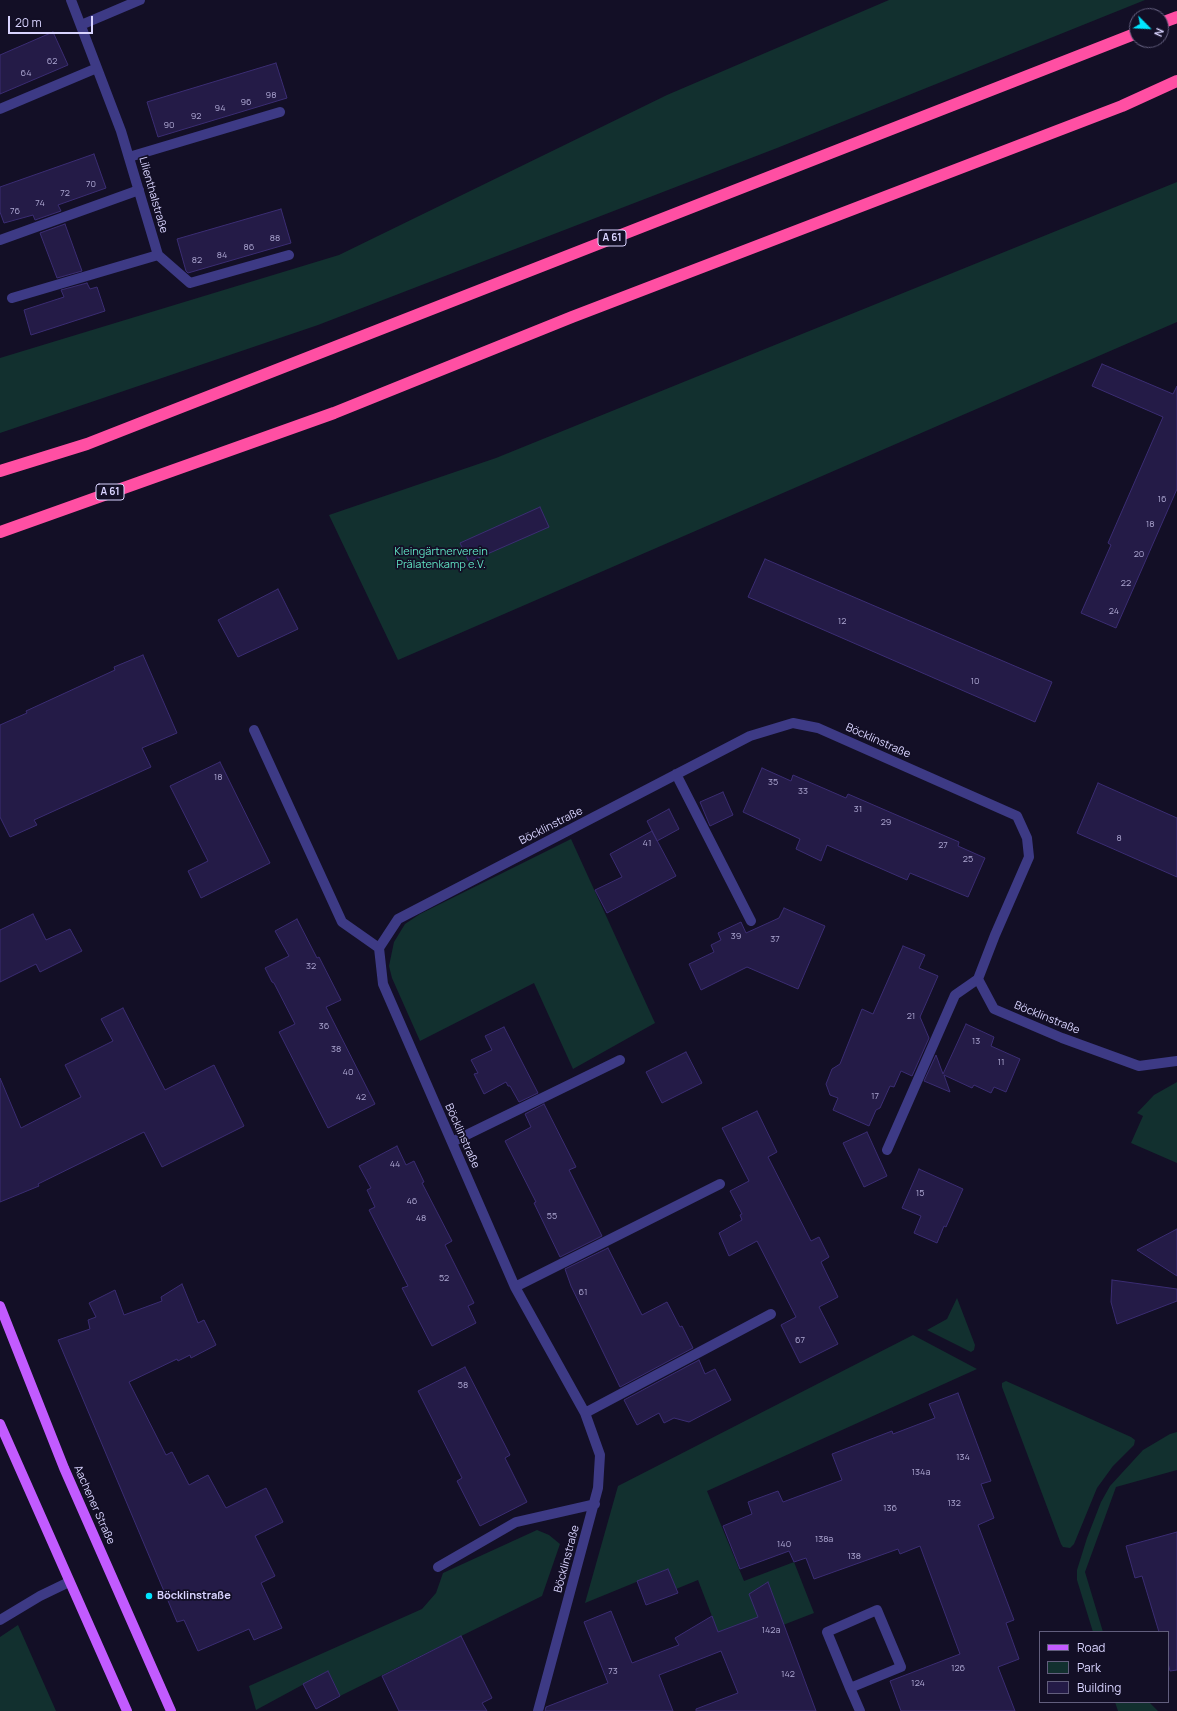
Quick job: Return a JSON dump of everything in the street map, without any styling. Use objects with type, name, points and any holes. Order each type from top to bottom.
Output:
[{"type":"highway","name":"A 61","points":[[0,471],[87,444],[1129,36]]},
{"type":"highway","name":"A 61","points":[[0,532],[334,413],[594,308],[1122,106],[1177,81]]},
{"type":"main road","name":"Aachener Straße","points":[[0,1306],[64,1468],[171,1711]]},
{"type":"main road","points":[[0,1424],[126,1711]]},
{"type":"street","name":"Lilienthalstraße","points":[[71,0],[129,157],[158,256]]},
{"type":"street","points":[[81,25],[140,0]]},
{"type":"street","points":[[0,109],[97,68]]},
{"type":"street","points":[[129,157],[280,112]]},
{"type":"street","points":[[0,240],[139,190]]},
{"type":"street","points":[[12,298],[158,256],[190,283],[289,255]]},
{"type":"street","name":"Böcklinstraße","points":[[538,1711],[598,1488],[600,1455],[585,1412],[516,1287],[383,984],[379,948],[398,918],[750,736],[793,723],[818,728],[1017,816],[1027,838],[1030,857],[995,935],[978,979],[994,1009],[1062,1038],[1139,1066],[1177,1061]]},
{"type":"street","points":[[254,730],[342,922],[379,948]]},
{"type":"street","points":[[676,774],[751,922]]},
{"type":"street","points":[[887,1150],[955,994],[978,979]]},
{"type":"street","points":[[452,1142],[620,1060]]},
{"type":"street","points":[[516,1287],[720,1184]]},
{"type":"street","points":[[585,1412],[771,1314]]},
{"type":"street","points":[[438,1567],[516,1522],[594,1504]]},
{"type":"street","points":[[0,1620],[40,1596],[69,1582]]},
{"type":"street","points":[[850,1688],[901,1667],[877,1610],[827,1632],[850,1688],[860,1711]]},
{"type":"green space","points":[[889,0],[1145,0],[777,148],[318,325],[0,433],[0,358],[339,255],[667,95]]},
{"type":"green space","name":"Kleingärtnerverein Prälatenkamp e.V.","points":[[1177,182],[1177,322],[398,660],[329,515],[496,458]]},
{"type":"green space","points":[[571,839],[655,1023],[573,1069],[534,983],[420,1041],[392,978],[389,966],[394,942],[405,924],[420,914]]},
{"type":"green space","points":[[1177,1082],[1177,1163],[1131,1143],[1143,1116],[1137,1113],[1154,1095]]},
{"type":"green space","points":[[957,1298],[975,1345],[974,1350],[971,1352],[927,1330],[947,1319]]},
{"type":"green space","points":[[913,1335],[977,1369],[707,1491],[744,1581],[794,1562],[814,1613],[783,1625],[718,1632],[698,1580],[676,1589],[668,1569],[585,1603],[618,1486]]},
{"type":"green space","points":[[1006,1381],[1135,1440],[1134,1445],[1113,1466],[1097,1488],[1074,1544],[1070,1548],[1063,1547],[1061,1544],[1002,1387],[1002,1383]]},
{"type":"green space","points":[[1177,1432],[1177,1470],[1116,1487],[1085,1572],[1103,1631],[1093,1631],[1077,1580],[1077,1570],[1087,1538],[1101,1502],[1110,1486],[1143,1450],[1170,1434]]},
{"type":"green space","points":[[537,1530],[549,1535],[560,1544],[542,1596],[340,1696],[328,1671],[256,1710],[249,1686],[422,1609],[436,1593],[443,1573]]},
{"type":"green space","points":[[18,1625],[56,1711],[0,1711],[0,1637]]},
{"type":"green space","points":[[1115,1703],[1150,1703],[1158,1711],[1118,1711]]},
{"type":"building","points":[[53,32],[68,65],[0,94],[0,55]]},
{"type":"building","points":[[276,63],[287,98],[158,137],[147,102]]},
{"type":"building","points":[[94,154],[106,188],[58,205],[61,211],[35,220],[33,215],[4,223],[0,212],[0,187]]},
{"type":"building","points":[[281,209],[291,243],[188,273],[186,271],[177,239]]},
{"type":"building","points":[[65,224],[82,271],[57,278],[40,233]]},
{"type":"building","points":[[87,283],[90,289],[97,287],[105,311],[31,335],[24,310],[64,297],[61,290]]},
{"type":"building","points":[[1102,364],[1173,394],[1177,386],[1177,489],[1116,628],[1081,613],[1111,545],[1108,543],[1163,417],[1092,386]]},
{"type":"building","points":[[540,507],[549,527],[469,562],[460,543]]},
{"type":"building","points":[[765,559],[1052,682],[1035,722],[748,597]]},
{"type":"building","points":[[278,589],[298,629],[238,657],[218,620]]},
{"type":"building","points":[[143,655],[177,733],[142,748],[151,767],[34,820],[37,825],[10,837],[0,817],[0,725],[27,713],[26,711],[115,670],[114,667]]},
{"type":"building","points":[[220,762],[270,863],[201,898],[188,871],[208,861],[170,786]]},
{"type":"building","points":[[762,768],[791,781],[793,775],[846,798],[848,794],[959,842],[958,846],[985,858],[968,897],[910,873],[907,880],[827,845],[821,861],[796,849],[800,839],[743,812]]},
{"type":"building","points":[[1098,783],[1177,818],[1177,877],[1077,833]]},
{"type":"building","points":[[723,792],[733,815],[710,826],[700,802]]},
{"type":"building","points":[[669,809],[679,829],[657,841],[647,821]]},
{"type":"building","points":[[652,831],[676,876],[607,913],[595,890],[622,877],[610,854]]},
{"type":"building","points":[[784,908],[825,926],[798,989],[747,967],[701,990],[689,964],[714,952],[711,945],[721,940],[718,933],[741,922],[746,933],[779,918]]},
{"type":"building","points":[[33,914],[46,940],[70,929],[82,951],[40,972],[36,964],[0,982],[0,930]]},
{"type":"building","points":[[297,919],[341,1000],[326,1007],[375,1104],[328,1128],[279,1032],[295,1024],[265,968],[289,956],[275,931]]},
{"type":"building","points":[[903,946],[925,955],[919,968],[938,976],[920,1017],[929,1038],[912,1076],[901,1071],[894,1087],[890,1086],[880,1108],[876,1110],[869,1126],[833,1110],[838,1098],[830,1095],[826,1084],[832,1069],[840,1064],[862,1009],[873,1014]]},
{"type":"building","points":[[123,1008],[165,1090],[214,1065],[244,1126],[162,1167],[144,1132],[38,1184],[39,1186],[0,1202],[0,1078],[21,1128],[81,1097],[65,1065],[113,1041],[101,1019]]},
{"type":"building","points":[[966,1024],[994,1037],[991,1046],[1020,1059],[1006,1092],[994,1087],[991,1093],[974,1085],[972,1088],[944,1075],[950,1092],[924,1081],[936,1055],[943,1074]]},
{"type":"building","points":[[504,1027],[538,1093],[519,1102],[506,1082],[484,1094],[474,1074],[478,1073],[471,1060],[492,1050],[485,1036]]},
{"type":"building","points":[[686,1052],[702,1083],[662,1103],[646,1072]]},
{"type":"building","points":[[544,1104],[576,1167],[569,1170],[602,1236],[560,1257],[534,1203],[536,1202],[505,1141],[531,1127],[525,1114]]},
{"type":"building","points":[[757,1111],[777,1152],[768,1157],[811,1241],[819,1237],[829,1257],[821,1262],[838,1297],[819,1307],[838,1344],[800,1363],[781,1325],[796,1317],[757,1241],[729,1256],[719,1233],[742,1220],[740,1215],[742,1214],[730,1191],[749,1181],[722,1128]]},
{"type":"building","points":[[867,1132],[887,1176],[864,1187],[843,1143]]},
{"type":"building","points":[[397,1146],[406,1165],[414,1161],[424,1182],[422,1183],[452,1241],[445,1245],[474,1303],[468,1306],[476,1323],[432,1346],[402,1288],[408,1286],[369,1210],[375,1207],[367,1190],[371,1188],[359,1166]]},
{"type":"building","points":[[919,1169],[963,1189],[937,1243],[914,1233],[921,1216],[902,1208]]},
{"type":"building","points":[[1177,1229],[1177,1276],[1137,1250]]},
{"type":"building","points":[[608,1248],[642,1315],[667,1302],[680,1327],[682,1326],[693,1348],[620,1387],[571,1286],[565,1269]]},
{"type":"building","points":[[1112,1280],[1177,1289],[1177,1301],[1117,1324],[1111,1302]]},
{"type":"building","points":[[182,1284],[198,1323],[204,1320],[216,1345],[191,1358],[190,1355],[178,1361],[177,1359],[129,1382],[166,1455],[172,1452],[189,1485],[208,1475],[226,1508],[266,1488],[283,1522],[255,1536],[275,1576],[261,1583],[282,1628],[254,1640],[249,1629],[198,1651],[184,1620],[177,1622],[58,1340],[90,1329],[88,1320],[96,1317],[89,1303],[115,1290],[124,1315],[162,1301],[161,1297]]},
{"type":"building","points":[[699,1360],[705,1374],[715,1369],[731,1400],[689,1422],[674,1418],[664,1423],[659,1413],[637,1425],[624,1400]]},
{"type":"building","points":[[465,1367],[510,1455],[505,1458],[527,1502],[480,1526],[457,1481],[462,1478],[418,1391]]},
{"type":"building","points":[[958,1393],[991,1481],[981,1484],[994,1518],[978,1525],[1014,1620],[1006,1623],[1019,1659],[998,1667],[1015,1711],[901,1711],[890,1681],[960,1654],[920,1546],[900,1554],[898,1549],[814,1579],[806,1558],[794,1562],[789,1551],[740,1569],[723,1526],[752,1514],[748,1502],[778,1491],[783,1502],[842,1480],[832,1454],[892,1431],[893,1434],[935,1418],[929,1404]]},
{"type":"building","points":[[1177,1532],[1177,1670],[1170,1671],[1169,1667],[1169,1631],[1159,1631],[1142,1576],[1135,1578],[1126,1546]]},
{"type":"building","points":[[668,1569],[678,1593],[646,1605],[637,1581]]},
{"type":"building","points":[[768,1582],[816,1711],[696,1711],[696,1709],[738,1693],[721,1651],[659,1675],[673,1711],[545,1711],[546,1707],[608,1683],[584,1622],[611,1611],[632,1663],[679,1645],[675,1638],[712,1616],[718,1632],[758,1617],[749,1594]]},
{"type":"building","points":[[461,1636],[492,1698],[482,1703],[487,1711],[399,1711],[382,1676]]},
{"type":"building","points":[[328,1671],[340,1696],[316,1709],[303,1684]]},
{"type":"place","name":"Böcklinstraße","points":[[149,1596]]}]
